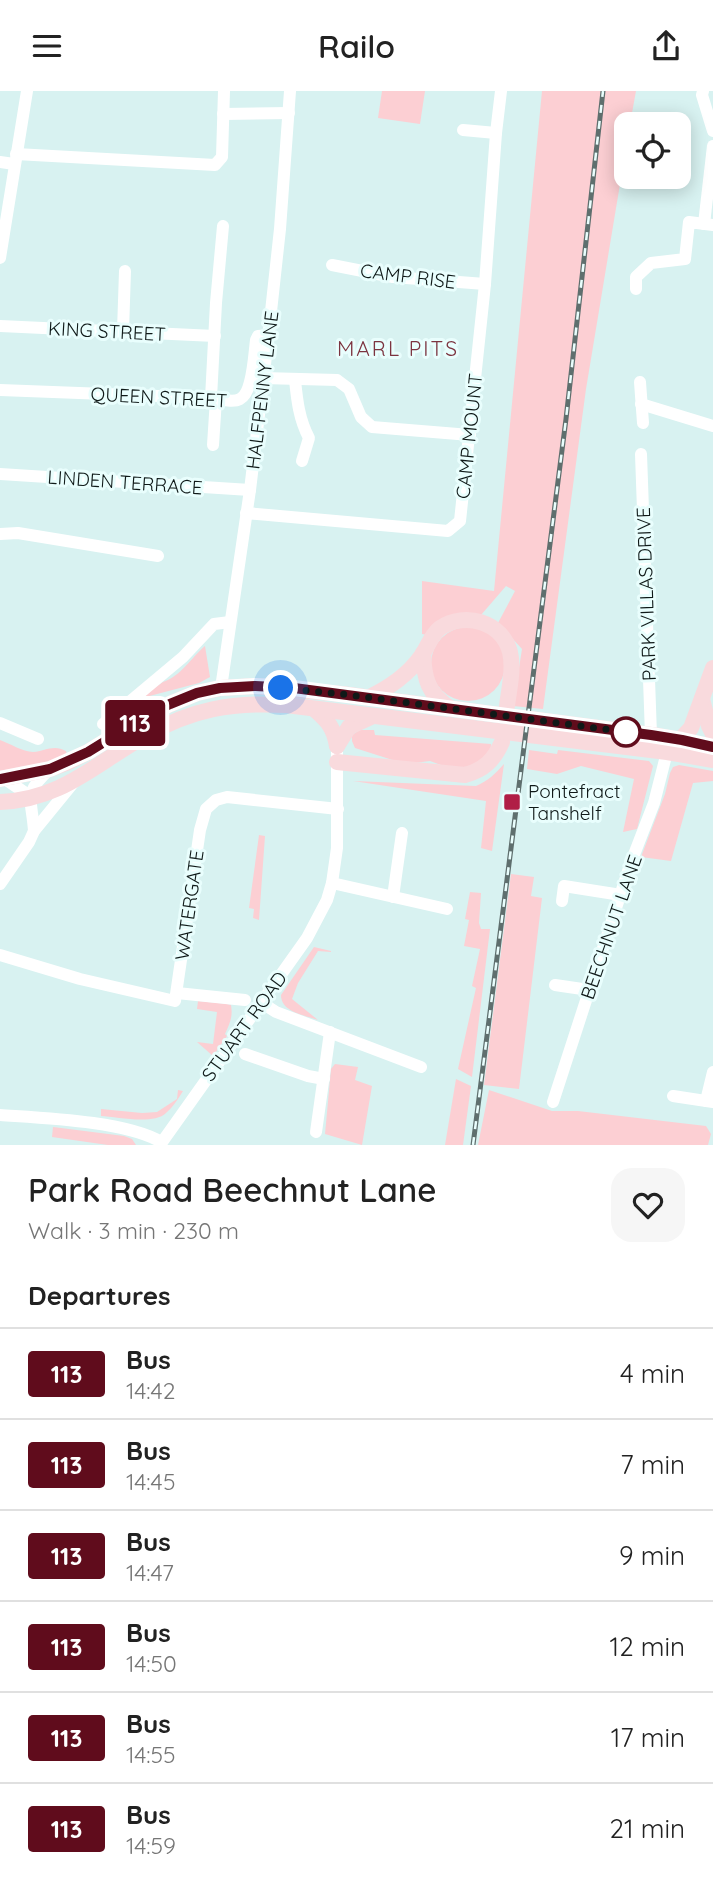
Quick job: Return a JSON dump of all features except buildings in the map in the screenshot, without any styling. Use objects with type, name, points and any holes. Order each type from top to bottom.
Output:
[{"type":"main road","points":[[368,698],[406,675],[435,633],[453,622],[474,620],[491,627],[506,642],[511,656],[508,706]]},
{"type":"main road","points":[[423,653],[424,673],[429,689],[451,709]]},
{"type":"main road","points":[[667,752],[682,740],[691,728],[713,668]]},
{"type":"main road","points":[[220,688],[240,704]]},
{"type":"main road","points":[[206,710],[215,701],[220,688]]},
{"type":"main road","points":[[3,779],[50,769],[88,752],[160,708],[187,696],[220,688],[294,688],[451,709],[479,721]]},
{"type":"main road","points":[[0,802],[29,799],[55,791],[146,735],[206,710],[240,704],[286,705],[446,725],[479,721],[565,732],[713,759]]},
{"type":"main road","points":[[655,736],[677,731],[700,704]]},
{"type":"main road","points":[[700,704],[713,734]]},
{"type":"main road","points":[[314,709],[331,725],[337,746]]},
{"type":"main road","points":[[337,746],[349,727],[373,717]]},
{"type":"main road","points":[[565,732],[655,736],[713,747]]},
{"type":"main road","points":[[337,762],[465,775],[477,772],[488,764],[502,743]]},
{"type":"street","points":[[0,258],[27,91]]},
{"type":"street","points":[[0,162],[15,159],[215,165],[222,157],[224,91]]},
{"type":"street","name":"HALFPENNY LANE","points":[[220,688],[250,490],[269,335],[290,91]]},
{"type":"street","name":"CAMP MOUNT","points":[[246,513],[448,531],[460,521],[485,284],[501,91]]},
{"type":"street","points":[[703,91],[713,131]]},
{"type":"street","points":[[223,114],[289,113]]},
{"type":"street","points":[[464,130],[496,133]]},
{"type":"street","points":[[636,289],[636,277],[651,263],[685,259],[689,222],[708,225],[713,146]]},
{"type":"street","points":[[214,445],[216,303],[223,226]]},
{"type":"street","name":"CAMP RISE","points":[[332,265],[393,277],[485,284]]},
{"type":"street","points":[[123,331],[125,271]]},
{"type":"street","name":"KING STREET","points":[[0,326],[215,336]]},
{"type":"street","name":"QUEEN STREET","points":[[0,390],[237,401],[244,397],[250,385],[256,340],[258,336],[269,335]]},
{"type":"street","points":[[263,378],[337,380],[349,389],[361,417],[372,427],[470,435]]},
{"type":"street","points":[[295,380],[298,407],[309,438],[302,461]]},
{"type":"street","points":[[640,382],[643,423]]},
{"type":"street","points":[[642,404],[713,426]]},
{"type":"street","name":"PARK VILLAS DRIVE","points":[[641,454],[655,736]]},
{"type":"street","name":"LINDEN TERRACE","points":[[0,474],[250,490]]},
{"type":"street","points":[[0,534],[18,533],[158,556]]},
{"type":"street","points":[[103,724],[183,657],[214,624],[230,622]]},
{"type":"street","points":[[0,723],[38,739]]},
{"type":"street","name":"STUART ROAD","points":[[0,1115],[79,1122],[143,1132],[161,1144],[262,1003],[316,923],[327,900],[337,848],[337,746]]},
{"type":"street","name":"BEECHNUT LANE","points":[[552,1102],[630,865],[654,803],[667,752]]},
{"type":"street","points":[[29,799],[34,786],[50,769]]},
{"type":"street","points":[[3,779],[24,792],[29,799],[34,831]]},
{"type":"street","points":[[3,875],[29,842],[34,831],[77,779]]},
{"type":"street","name":"WATERGATE","points":[[176,997],[200,830],[206,809],[216,800],[236,797],[338,809]]},
{"type":"street","points":[[393,897],[402,833]]},
{"type":"street","points":[[332,883],[447,909]]},
{"type":"street","points":[[562,901],[564,886],[621,895]]},
{"type":"street","points":[[0,955],[80,979],[176,997],[239,1002]]},
{"type":"street","points":[[555,985],[589,990]]},
{"type":"street","points":[[262,1003],[276,1013],[421,1067]]},
{"type":"street","points":[[316,1132],[330,1033]]},
{"type":"street","points":[[245,1054],[324,1079]]},
{"type":"street","points":[[673,1096],[710,1102],[713,1072]]},
{"type":"shaded area","points":[[382,91],[425,91],[420,124],[378,118]]},
{"type":"shaded area","points":[[542,91],[636,91],[632,112],[614,112],[614,189],[619,189],[586,389],[543,709],[513,706],[522,649],[498,623],[515,591],[506,586],[481,615],[428,635],[422,634],[422,581],[494,591]]},
{"type":"shaded area","points":[[468,627],[482,630],[494,638],[502,650],[505,664],[502,678],[494,690],[482,698],[468,701],[454,698],[442,690],[434,678],[431,664],[434,650],[442,638],[454,630]]},
{"type":"shaded area","points":[[205,646],[210,677],[199,683],[138,699],[175,676]]},
{"type":"shaded area","points":[[360,730],[374,730],[375,735],[491,744],[490,757],[479,766],[449,768],[430,761],[405,764],[355,748],[352,735]]},
{"type":"shaded area","points":[[0,740],[29,752],[57,748],[66,751],[67,755],[43,764],[0,771]]},
{"type":"shaded area","points":[[529,750],[557,754],[558,750],[649,761],[653,766],[637,829],[623,832],[634,779],[581,766],[557,774],[527,769]]},
{"type":"shaded area","points":[[504,764],[492,851],[481,848],[486,801],[353,781],[476,786],[491,777]]},
{"type":"shaded area","points":[[679,765],[713,771],[713,781],[693,783],[671,861],[641,857],[665,794],[670,773],[673,767]]},
{"type":"shaded area","points":[[259,835],[265,836],[259,920],[253,918],[254,909],[249,908]]},
{"type":"shaded area","points":[[511,874],[534,877],[531,896],[542,898],[519,1089],[484,1085]]},
{"type":"shaded area","points":[[470,892],[481,893],[479,923],[481,929],[490,929],[472,1077],[458,1069],[476,988],[472,986],[480,949],[464,946]]},
{"type":"shaded area","points":[[314,947],[331,952],[318,951],[298,983],[292,999],[318,1020],[289,1009],[282,1001],[281,995]]},
{"type":"shaded area","points":[[198,1001],[231,1005],[231,1020],[225,1034],[227,1036],[213,1056],[197,1042],[213,1044],[217,1012],[197,1009]]},
{"type":"shaded area","points":[[335,1064],[358,1067],[355,1080],[372,1086],[362,1145],[325,1134],[331,1069]]},
{"type":"shaded area","points":[[456,1079],[471,1086],[463,1145],[445,1145]]},
{"type":"shaded area","points":[[178,1090],[183,1091],[171,1108],[160,1117],[125,1119],[101,1116],[101,1109],[157,1112],[177,1099]]},
{"type":"shaded area","points":[[489,1090],[552,1111],[578,1111],[706,1126],[711,1134],[708,1145],[478,1145]]},
{"type":"shaded area","points":[[53,1127],[124,1136],[132,1139],[136,1145],[108,1145],[52,1137]]},
{"type":"railway","points":[[473,1145],[566,419],[603,91]]},
{"type":"bus line","name":"113","points":[[0,779],[50,769],[66,762],[88,752],[151,713],[187,696],[220,688],[255,686],[294,688],[651,735],[713,747]]},
{"type":"place","name":"Pontefract Tanshelf","points":[[512,802]]},
{"type":"district","name":"MARL PITS","points":[[398,348]]},
{"type":"route","points":[[281,688],[626,732]]}]
